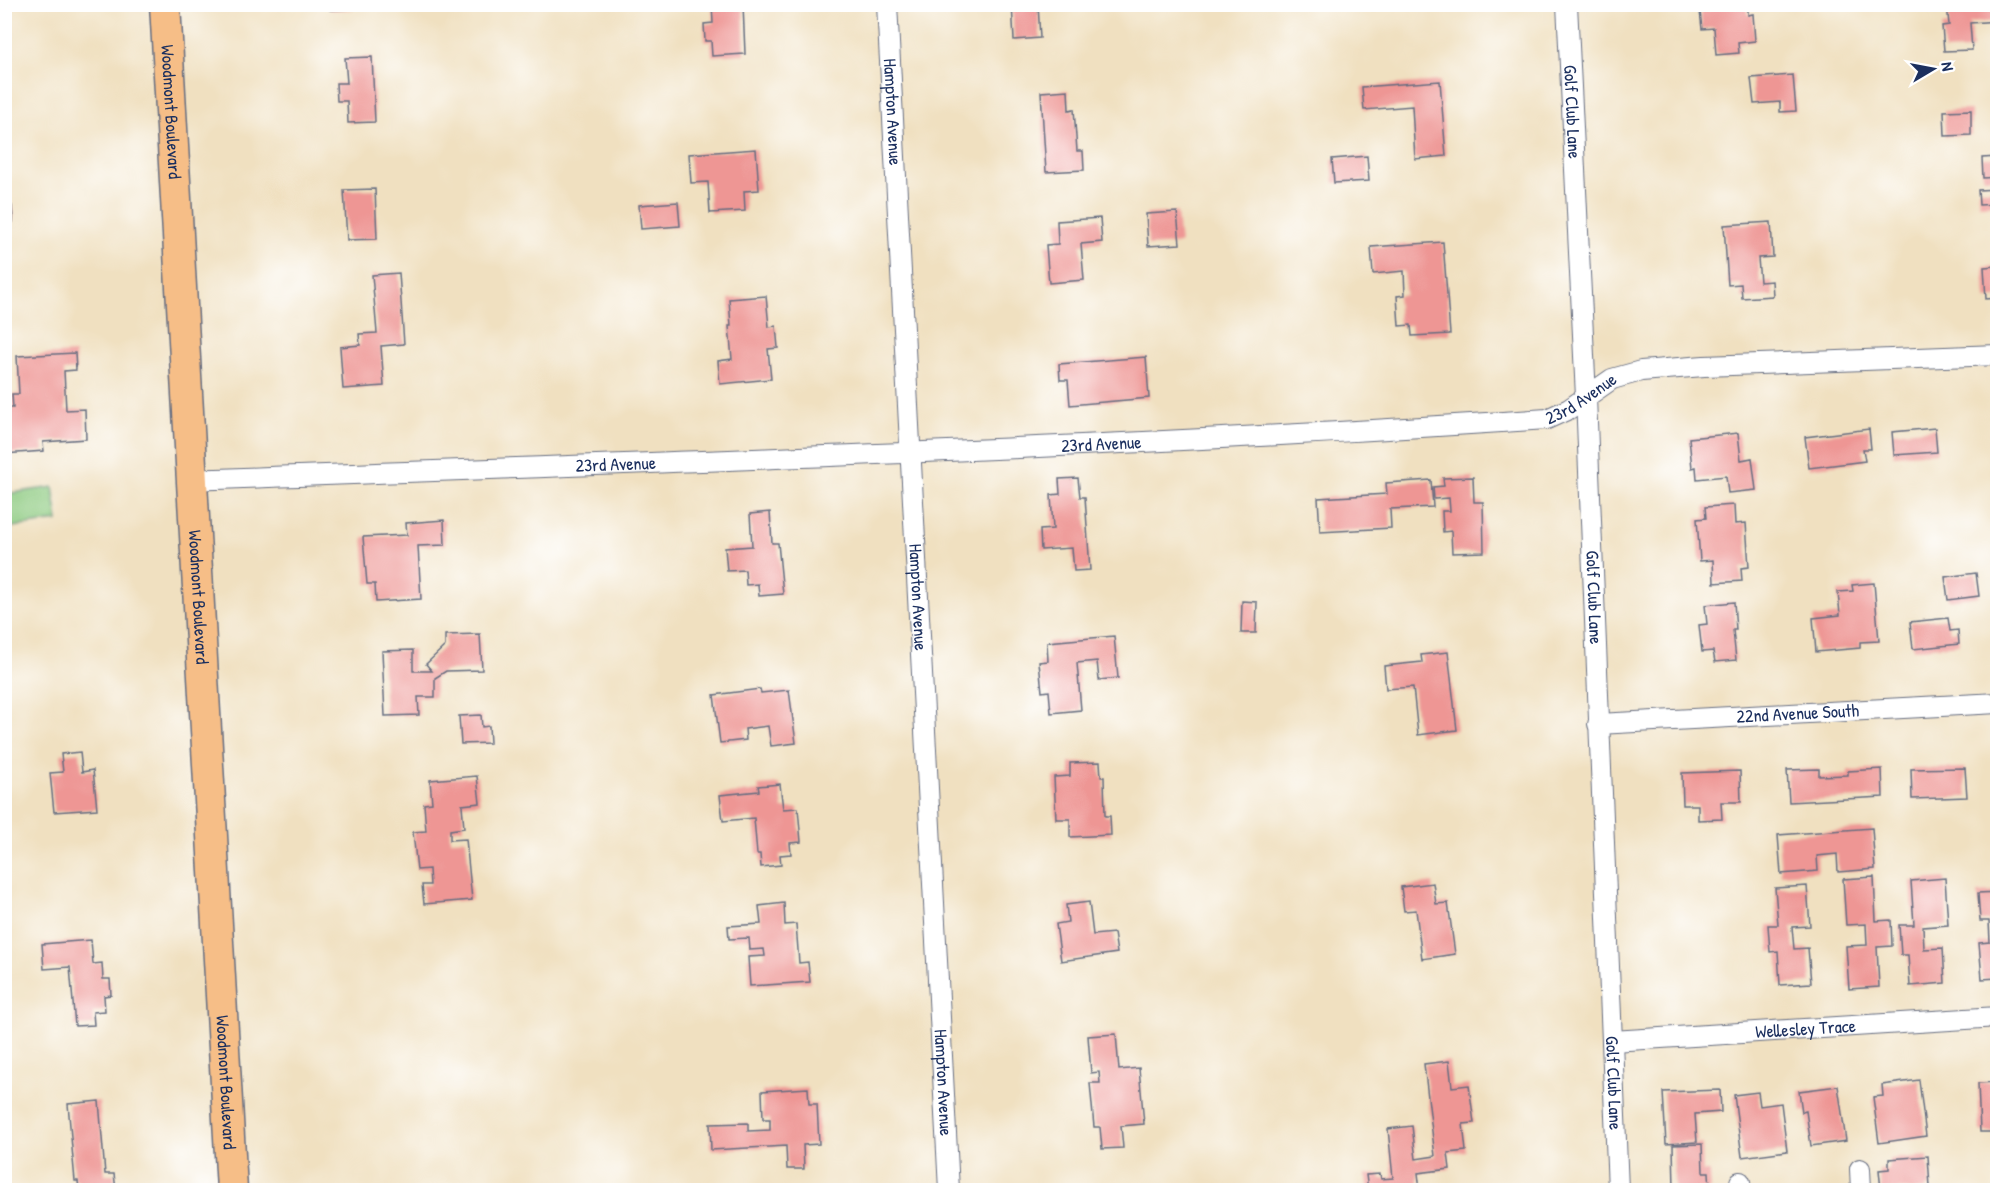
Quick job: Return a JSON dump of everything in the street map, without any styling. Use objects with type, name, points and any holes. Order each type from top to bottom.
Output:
[{"type":"main road","name":"Woodmont Boulevard","points":[[165,4],[232,1191]]},
{"type":"street","name":"Hampton Avenue","points":[[887,4],[949,1191]]},
{"type":"street","name":"Golf Club Lane","points":[[1567,4],[1586,397],[1618,1191]]},
{"type":"street","name":"23rd Avenue","points":[[192,480],[1260,438],[1547,419],[1569,409],[1612,380],[1641,370],[1998,355]]},
{"type":"street","name":"22nd Avenue South","points":[[1598,724],[1998,703]]},
{"type":"street","name":"Wellesley Trace","points":[[1612,1041],[1998,1017]]},
{"type":"street","points":[[1860,1169],[1861,1191]]},
{"type":"green space","points":[[53,487],[58,521],[5,528],[5,494]]},
{"type":"building","points":[[330,4],[353,4],[354,9],[330,10]]},
{"type":"building","points":[[712,4],[743,4],[745,54],[712,56],[711,41],[705,41],[704,24],[713,23]]},
{"type":"building","points":[[1012,4],[1038,4],[1040,38],[1014,40]]},
{"type":"building","points":[[1710,4],[1748,4],[1748,15],[1753,14],[1755,41],[1738,43],[1739,53],[1716,55],[1714,28],[1702,29],[1700,11],[1711,10]]},
{"type":"building","points":[[1947,4],[1998,4],[1998,21],[1970,23],[1972,50],[1944,51],[1942,26],[1949,25]]},
{"type":"building","points":[[372,57],[375,122],[348,123],[347,101],[337,101],[336,83],[347,83],[345,58]]},
{"type":"building","points":[[1793,75],[1796,111],[1780,112],[1780,102],[1754,104],[1751,78]]},
{"type":"building","points":[[1440,81],[1446,156],[1415,159],[1412,106],[1364,110],[1362,87]]},
{"type":"building","points":[[1068,90],[1069,110],[1074,109],[1077,151],[1083,151],[1084,170],[1046,172],[1041,92]]},
{"type":"building","points":[[1971,110],[1971,135],[1945,136],[1944,111]]},
{"type":"building","points":[[756,149],[759,190],[744,191],[745,211],[710,213],[708,182],[691,183],[689,154]]},
{"type":"building","points":[[1367,156],[1369,181],[1334,183],[1332,159]]},
{"type":"building","points":[[1998,157],[1998,177],[1983,178],[1982,158]]},
{"type":"building","points":[[375,189],[377,239],[347,240],[344,190]]},
{"type":"building","points":[[1998,189],[1998,204],[1979,205],[1978,190]]},
{"type":"building","points":[[4,201],[7,207],[12,206],[13,222],[8,222],[11,251],[4,251]]},
{"type":"building","points":[[678,202],[680,226],[641,229],[639,205]]},
{"type":"building","points":[[1177,212],[1180,244],[1148,246],[1146,214]]},
{"type":"building","points":[[1100,218],[1102,242],[1081,244],[1084,280],[1049,283],[1046,245],[1058,244],[1057,221]]},
{"type":"building","points":[[1771,222],[1773,257],[1758,258],[1760,282],[1772,281],[1773,296],[1742,298],[1741,284],[1728,285],[1724,225]]},
{"type":"building","points":[[1443,242],[1450,334],[1412,336],[1411,325],[1399,326],[1397,296],[1405,295],[1404,271],[1373,274],[1371,247]]},
{"type":"building","points":[[1998,266],[1998,298],[1986,299],[1984,267]]},
{"type":"building","points":[[399,273],[404,344],[381,346],[384,386],[343,389],[340,347],[360,345],[359,334],[377,333],[372,275]]},
{"type":"building","points":[[766,296],[769,327],[776,326],[778,348],[768,349],[771,379],[720,384],[718,361],[732,359],[729,299]]},
{"type":"building","points":[[75,353],[76,370],[64,371],[66,410],[85,409],[86,439],[43,442],[44,451],[4,454],[4,408],[13,408],[12,394],[19,394],[17,356]]},
{"type":"building","points":[[1146,357],[1149,398],[1070,405],[1068,380],[1060,380],[1059,364]]},
{"type":"building","points":[[1935,428],[1937,452],[1894,455],[1892,432]]},
{"type":"building","points":[[1869,429],[1871,449],[1863,449],[1865,461],[1809,468],[1805,437]]},
{"type":"building","points":[[1738,433],[1741,460],[1752,458],[1756,490],[1728,493],[1726,476],[1697,479],[1696,467],[1692,468],[1689,438]]},
{"type":"building","points":[[1473,477],[1474,502],[1483,502],[1484,552],[1452,553],[1451,531],[1443,532],[1442,511],[1450,511],[1449,498],[1434,499],[1433,487],[1444,486],[1443,478]]},
{"type":"building","points":[[1078,478],[1080,497],[1085,497],[1090,570],[1074,571],[1072,548],[1041,550],[1040,530],[1053,529],[1051,495],[1060,494],[1059,479]]},
{"type":"building","points":[[1431,480],[1433,507],[1390,509],[1391,528],[1320,532],[1318,498],[1387,494],[1386,483]]},
{"type":"building","points":[[1734,505],[1735,524],[1746,523],[1749,567],[1741,568],[1742,581],[1714,583],[1713,560],[1700,561],[1697,519],[1706,518],[1705,507]]},
{"type":"building","points":[[770,512],[772,543],[778,543],[783,594],[759,596],[758,584],[746,585],[745,570],[727,571],[725,548],[752,546],[750,514]]},
{"type":"building","points":[[444,520],[445,545],[418,546],[421,599],[376,602],[375,584],[367,584],[363,537],[407,535],[406,523]]},
{"type":"building","points":[[1976,573],[1979,596],[1948,600],[1945,577]]},
{"type":"building","points":[[1874,583],[1879,641],[1860,642],[1860,648],[1816,652],[1813,618],[1840,615],[1838,592],[1853,591],[1852,585]]},
{"type":"building","points":[[1242,601],[1257,602],[1256,633],[1241,633]]},
{"type":"building","points":[[1734,602],[1736,630],[1733,630],[1736,660],[1715,662],[1713,651],[1702,652],[1699,625],[1707,624],[1705,605]]},
{"type":"building","points":[[1948,618],[1950,631],[1958,630],[1959,644],[1913,649],[1910,622]]},
{"type":"building","points":[[480,634],[482,670],[446,671],[435,678],[435,697],[418,697],[419,715],[385,716],[382,651],[413,650],[413,671],[432,671],[426,664],[445,646],[445,635]]},
{"type":"building","points":[[1114,636],[1118,678],[1099,680],[1097,661],[1077,663],[1081,710],[1051,713],[1049,691],[1042,692],[1039,662],[1048,661],[1047,642]]},
{"type":"building","points":[[1448,652],[1457,730],[1418,735],[1413,687],[1386,689],[1384,666],[1422,662],[1421,655]]},
{"type":"building","points":[[760,689],[761,693],[789,690],[796,743],[771,746],[768,726],[745,729],[746,740],[720,743],[714,695]]},
{"type":"building","points":[[481,715],[482,727],[489,726],[490,743],[461,744],[459,716]]},
{"type":"building","points":[[80,752],[82,772],[93,770],[97,809],[54,812],[50,773],[63,772],[61,754]]},
{"type":"building","points":[[1100,762],[1101,777],[1104,777],[1105,816],[1110,816],[1111,835],[1070,837],[1070,819],[1056,819],[1054,777],[1070,776],[1070,763]]},
{"type":"building","points":[[1965,768],[1967,797],[1912,799],[1911,769]]},
{"type":"building","points":[[1819,769],[1819,776],[1848,775],[1848,771],[1882,769],[1883,797],[1789,802],[1787,770]]},
{"type":"building","points":[[1740,771],[1741,802],[1721,802],[1722,819],[1698,820],[1698,805],[1683,805],[1682,773]]},
{"type":"building","points":[[477,776],[480,803],[462,805],[464,828],[450,830],[450,840],[466,839],[472,900],[424,904],[422,885],[430,885],[429,869],[417,870],[413,832],[426,831],[424,804],[432,803],[430,780]]},
{"type":"building","points":[[780,784],[783,809],[798,808],[801,842],[790,843],[791,854],[780,855],[781,865],[761,867],[760,854],[757,854],[754,818],[723,821],[720,795],[759,791],[758,786]]},
{"type":"building","points":[[1872,828],[1875,869],[1838,872],[1837,854],[1817,856],[1818,871],[1781,874],[1778,835]]},
{"type":"building","points":[[1874,877],[1876,921],[1891,920],[1892,946],[1877,947],[1879,987],[1849,989],[1846,946],[1867,945],[1866,924],[1846,925],[1843,879]]},
{"type":"building","points":[[1945,878],[1948,925],[1923,927],[1924,949],[1943,948],[1945,983],[1910,986],[1908,955],[1901,955],[1899,925],[1914,925],[1911,881]]},
{"type":"building","points":[[1433,883],[1436,904],[1448,903],[1455,954],[1422,959],[1416,910],[1404,911],[1401,887]]},
{"type":"building","points":[[1807,886],[1810,926],[1792,927],[1794,949],[1808,948],[1811,983],[1780,985],[1778,951],[1770,952],[1768,925],[1778,925],[1775,888]]},
{"type":"building","points":[[1998,892],[1998,978],[1982,979],[1979,943],[1990,942],[1989,921],[1980,921],[1978,893]]},
{"type":"building","points":[[1089,902],[1093,935],[1114,933],[1117,953],[1061,961],[1056,924],[1068,922],[1066,905]]},
{"type":"building","points":[[784,903],[785,925],[796,924],[799,963],[808,962],[810,982],[750,986],[748,957],[765,956],[764,949],[750,950],[749,938],[729,939],[728,926],[761,924],[759,906]]},
{"type":"building","points":[[91,940],[93,964],[102,963],[103,979],[110,979],[111,995],[104,996],[105,1011],[93,1012],[94,1025],[75,1026],[70,967],[44,969],[42,944]]},
{"type":"building","points":[[1116,1034],[1119,1070],[1139,1068],[1144,1124],[1121,1126],[1123,1148],[1102,1149],[1100,1127],[1094,1127],[1090,1083],[1100,1083],[1099,1072],[1091,1073],[1088,1036]]},
{"type":"building","points":[[1449,1061],[1452,1087],[1469,1085],[1474,1123],[1463,1124],[1466,1151],[1448,1153],[1450,1169],[1418,1173],[1420,1190],[1368,1190],[1366,1175],[1380,1174],[1381,1179],[1393,1178],[1388,1129],[1412,1126],[1416,1159],[1435,1156],[1424,1064]]},
{"type":"building","points":[[1919,1080],[1926,1136],[1879,1143],[1873,1097],[1883,1096],[1882,1085]]},
{"type":"building","points":[[1998,1082],[1998,1132],[1980,1132],[1978,1083]]},
{"type":"building","points":[[1838,1086],[1846,1141],[1811,1146],[1806,1111],[1802,1112],[1799,1091]]},
{"type":"building","points":[[808,1088],[809,1104],[817,1104],[819,1144],[803,1145],[804,1169],[787,1169],[786,1146],[711,1150],[710,1124],[748,1123],[748,1131],[770,1130],[770,1119],[763,1119],[762,1091]]},
{"type":"building","points":[[1720,1090],[1721,1112],[1695,1114],[1697,1142],[1666,1144],[1663,1092]]},
{"type":"building","points":[[1758,1092],[1760,1106],[1781,1103],[1787,1151],[1742,1157],[1734,1095]]},
{"type":"building","points":[[99,1101],[105,1174],[114,1174],[116,1190],[79,1190],[78,1181],[75,1181],[68,1104]]},
{"type":"building","points":[[1702,1144],[1703,1172],[1709,1172],[1710,1190],[1674,1190],[1673,1145]]},
{"type":"building","points":[[1928,1156],[1930,1187],[1926,1187],[1926,1190],[1881,1190],[1879,1170],[1889,1169],[1889,1159]]}]
